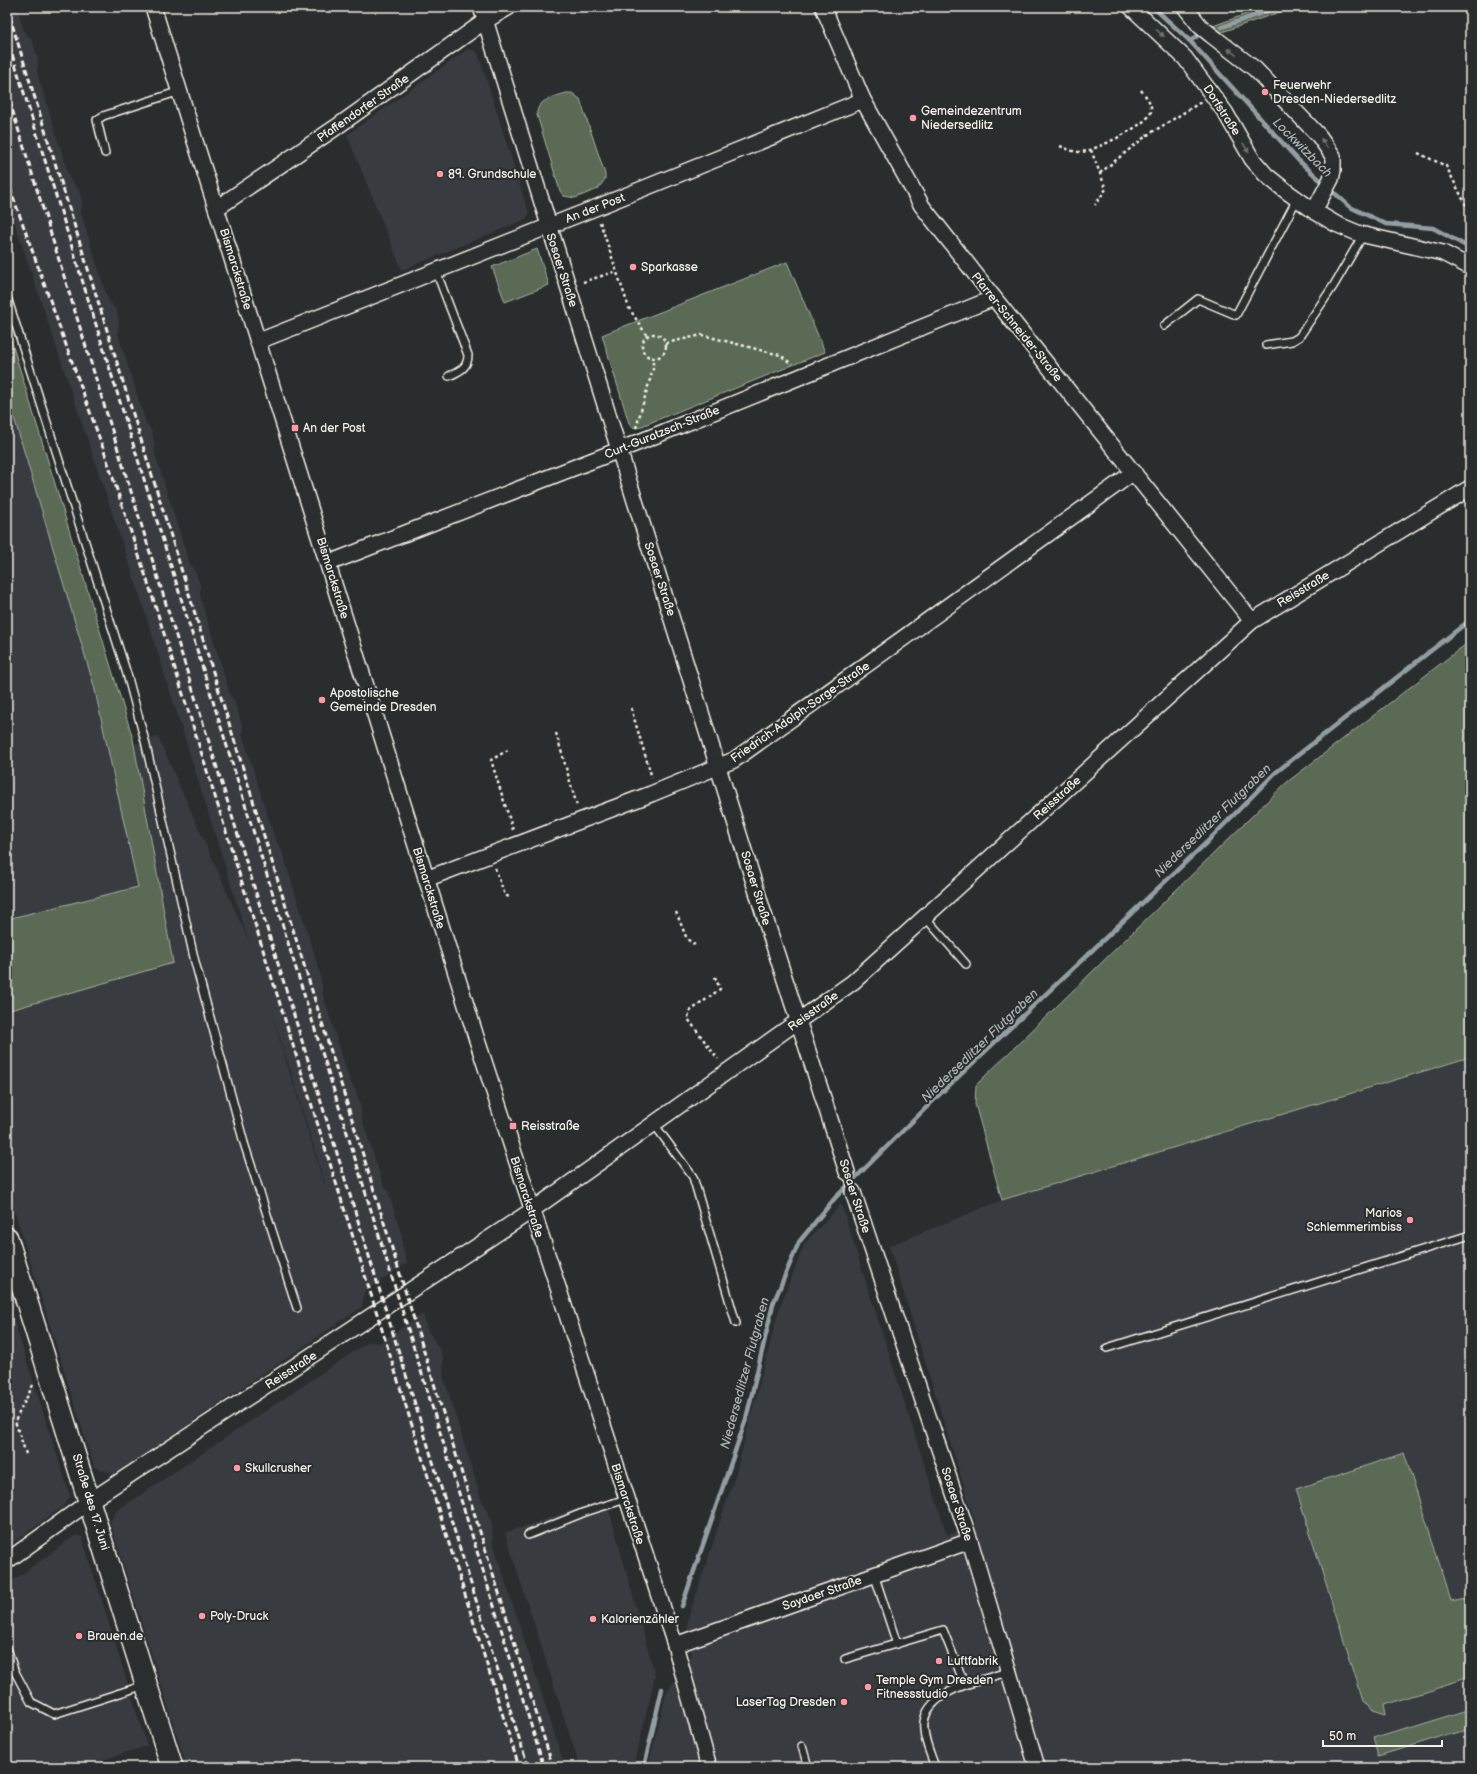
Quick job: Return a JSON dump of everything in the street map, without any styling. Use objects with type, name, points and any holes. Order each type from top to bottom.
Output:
[{"type":"street","name":"Bismarckstraße","points":[[153,7],[329,563],[426,879],[531,1211],[675,1645],[709,1767]]},
{"type":"street","name":"Pfaffendorfer Straße","points":[[217,208],[335,128],[483,14],[509,7]]},
{"type":"street","name":"Pfarrer-Schneider-Straße","points":[[823,7],[863,100],[922,206],[1252,621]]},
{"type":"street","name":"Dorfstraße","points":[[1131,7],[1185,58],[1213,95],[1252,159],[1266,175],[1314,211],[1336,224],[1363,235],[1443,253],[1470,267]]},
{"type":"street","points":[[1185,7],[1200,26],[1255,69],[1319,136],[1332,156],[1334,170],[1331,179],[1314,211]]},
{"type":"street","name":"Sosaer Straße","points":[[483,14],[568,286],[625,447],[718,768],[847,1172]]},
{"type":"street","name":"An der Post","points":[[259,341],[863,100]]},
{"type":"street","name":"Curt-Guratzsch-Straße","points":[[329,563],[625,447],[994,298]]},
{"type":"street","name":"Friedrich-Adolph-Sorge-Straße","points":[[426,879],[656,792],[718,768],[734,760],[1134,472]]},
{"type":"street","name":"Reisstraße","points":[[7,1561],[90,1501],[531,1211],[727,1071],[799,1022],[853,982],[1252,621],[1470,488]]},
{"type":"street","name":"Sosaer Straße","points":[[853,1192],[970,1541],[1007,1672],[1037,1767]]},
{"type":"street","name":"Straße des 17. Juni","points":[[7,1238],[172,1767]]},
{"type":"street","name":"Saydaer Straße","points":[[675,1645],[970,1541]]},
{"type":"lane","points":[[105,153],[97,120],[102,116],[180,90]]},
{"type":"lane","points":[[1164,326],[1198,299],[1236,315],[1298,199]]},
{"type":"lane","points":[[1266,345],[1292,341],[1299,337],[1334,285],[1363,235]]},
{"type":"lane","points":[[436,271],[468,355],[468,362],[465,368],[449,376]]},
{"type":"lane","points":[[7,297],[127,674],[146,741],[197,969],[244,1143],[296,1308]]},
{"type":"lane","points":[[925,917],[966,964]]},
{"type":"lane","points":[[654,1124],[693,1177],[736,1323]]},
{"type":"lane","name":"Sosaer Straße","points":[[847,1172],[853,1192]]},
{"type":"lane","points":[[1107,1348],[1470,1235]]},
{"type":"lane","points":[[528,1535],[585,1512],[626,1499]]},
{"type":"lane","points":[[874,1574],[896,1644]]},
{"type":"lane","points":[[845,1659],[943,1630],[965,1685]]},
{"type":"lane","points":[[7,1648],[14,1670],[31,1702],[54,1714],[147,1684]]},
{"type":"lane","points":[[934,1767],[924,1731],[924,1720],[928,1710],[935,1701],[965,1685],[1007,1672]]},
{"type":"lane","points":[[802,1746],[808,1767]]},
{"type":"path","points":[[1060,146],[1073,151],[1091,150],[1137,127],[1147,119],[1151,112],[1151,105],[1139,88]]},
{"type":"path","points":[[1100,173],[1146,136],[1213,95]]},
{"type":"path","points":[[1091,150],[1106,189],[1095,205]]},
{"type":"path","points":[[1418,153],[1446,166],[1469,211]]},
{"type":"path","points":[[595,208],[629,308],[647,336]]},
{"type":"path","points":[[568,286],[616,271]]},
{"type":"path","points":[[651,334],[659,334],[666,343],[664,354],[661,357],[653,359],[646,356],[642,349],[642,342],[651,334]]},
{"type":"path","points":[[666,343],[702,334],[780,355],[805,374]]},
{"type":"path","points":[[625,447],[638,417],[653,369],[653,359]]},
{"type":"path","points":[[631,708],[656,792]]},
{"type":"path","points":[[556,734],[582,819]]},
{"type":"path","points":[[508,750],[491,760],[517,844]]},
{"type":"path","points":[[490,855],[505,895],[511,898]]},
{"type":"path","points":[[676,912],[687,939],[695,945]]},
{"type":"path","points":[[715,977],[720,989],[689,1012],[688,1019],[727,1071]]},
{"type":"path","points":[[26,1454],[15,1421],[32,1384],[50,1375]]},
{"type":"shaded area","points":[[7,7],[17,7],[24,31],[32,40],[38,59],[37,72],[70,180],[79,190],[82,202],[81,213],[108,300],[116,310],[119,320],[118,334],[146,423],[151,430],[155,454],[189,562],[200,585],[200,597],[231,697],[234,700],[243,728],[242,734],[275,839],[282,851],[320,973],[323,995],[350,1081],[356,1091],[361,1107],[361,1116],[383,1184],[388,1191],[402,1236],[402,1245],[407,1263],[364,1292],[362,1307],[115,1474],[94,1467],[7,1187],[7,351],[128,746],[158,737],[249,942],[138,590],[7,200]],"holes":[[[271,1012],[291,1072],[325,1184]]]},
{"type":"shaded area","name":"89. Grundschule","points":[[468,49],[474,50],[478,53],[529,214],[526,219],[402,270],[347,135]]},
{"type":"shaded area","points":[[1470,1057],[1470,1767],[648,1767],[666,1694],[692,1654],[687,1622],[735,1476],[780,1306],[805,1243],[841,1204],[947,1535],[976,1525],[889,1246],[1002,1200]]},
{"type":"shaded area","points":[[7,1299],[70,1496],[64,1506],[7,1547]]},
{"type":"shaded area","points":[[423,1314],[427,1329],[440,1350],[443,1359],[443,1375],[482,1502],[489,1514],[492,1526],[493,1543],[565,1767],[187,1767],[110,1522],[115,1512],[368,1342],[379,1343]]},
{"type":"shaded area","points":[[606,1499],[655,1675],[634,1767],[580,1767],[505,1533]]},
{"type":"shaded area","points":[[76,1535],[82,1537],[147,1746],[79,1767],[7,1767],[7,1585]]},
{"type":"green space","points":[[1265,7],[1294,7],[1222,32],[1213,26]]},
{"type":"green space","points":[[566,93],[572,93],[580,99],[605,174],[605,179],[598,189],[575,198],[564,196],[560,191],[537,115],[539,106],[551,98]]},
{"type":"green space","points":[[537,249],[549,285],[505,302],[492,267]]},
{"type":"green space","points":[[787,262],[825,352],[637,428],[632,427],[629,423],[602,335]]},
{"type":"green space","points":[[7,327],[133,739],[173,963],[7,1011],[7,919],[138,887],[94,686],[7,394]]},
{"type":"green space","points":[[1470,641],[1470,1057],[1002,1200],[975,1104],[976,1085],[1286,783]]},
{"type":"green space","points":[[1404,1453],[1451,1600],[1470,1596],[1470,1678],[1383,1705],[1385,1716],[1372,1712],[1363,1700],[1296,1489]]},
{"type":"green space","points":[[1470,1709],[1470,1728],[1379,1756],[1374,1739]]},
{"type":"waterway","name":"Lockwitzbach","points":[[1153,7],[1190,41],[1298,160],[1350,207],[1386,224],[1433,228],[1470,248]]},
{"type":"waterway","points":[[1222,27],[1279,7]]},
{"type":"waterway","points":[[1190,41],[1199,35]]},
{"type":"waterway","name":"Niedersedlitzer Flutgraben","points":[[682,1606],[746,1419],[773,1304],[799,1242],[835,1198],[942,1092],[1207,842],[1275,773],[1470,620]]},
{"type":"waterway","name":"Niedersedlitzer Flutgraben","points":[[644,1767],[662,1689]]},
{"type":"railway","points":[[7,8],[553,1767]]},
{"type":"railway","points":[[7,38],[544,1767]]},
{"type":"railway","points":[[7,93],[528,1767]]},
{"type":"railway","points":[[7,180],[104,451],[151,592],[519,1767]]},
{"type":"place","name":"Feuerwehr Dresden-Niedersedlitz","points":[[1265,92]]},
{"type":"place","name":"Gemeindezentrum Niedersedlitz","points":[[913,118]]},
{"type":"place","name":"89. Grundschule","points":[[440,174]]},
{"type":"place","name":"Sparkasse","points":[[633,267]]},
{"type":"place","name":"An der Post","points":[[295,428]]},
{"type":"place","name":"Apostolische Gemeinde Dresden","points":[[322,700]]},
{"type":"place","name":"Reisstraße","points":[[513,1126]]},
{"type":"place","name":"Marios Schlemmerimbiss","points":[[1410,1220]]},
{"type":"place","name":"Skullcrusher","points":[[237,1468]]},
{"type":"place","name":"Poly-Druck","points":[[202,1616]]},
{"type":"place","name":"Kalorienzähler","points":[[593,1619]]},
{"type":"place","name":"Brauen.de","points":[[79,1636]]},
{"type":"place","name":"Luftfabrik","points":[[939,1661]]},
{"type":"place","name":"Temple Gym Dresden Fitnessstudio","points":[[868,1687]]},
{"type":"place","name":"LaserTag Dresden","points":[[844,1702]]}]
